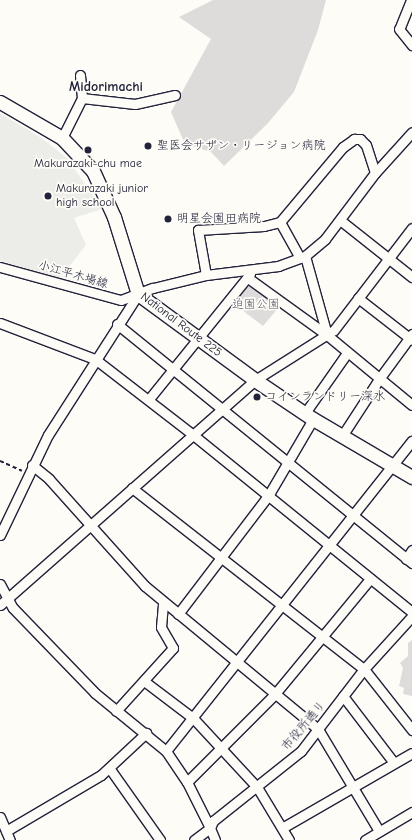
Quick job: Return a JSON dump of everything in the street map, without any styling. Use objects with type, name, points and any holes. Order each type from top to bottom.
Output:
[{"type":"highway","name":"National Route 225","points":[[0,102],[62,138],[82,157],[101,184],[114,217],[138,294],[254,380],[309,416],[412,477]]},
{"type":"street","points":[[411,0],[399,29],[412,44]]},
{"type":"street","points":[[62,138],[82,98],[80,75]]},
{"type":"street","points":[[82,98],[135,104],[175,95]]},
{"type":"street","points":[[303,257],[325,239],[375,173],[410,137]]},
{"type":"street","points":[[206,275],[198,230],[264,226],[280,222],[349,142],[354,139],[364,142],[375,173]]},
{"type":"street","points":[[340,220],[412,277]]},
{"type":"street","points":[[280,222],[303,257],[328,335]]},
{"type":"street","points":[[4,602],[254,380],[328,335],[412,228]]},
{"type":"street","name":"小江平木場線","points":[[0,267],[106,298],[121,300],[206,275],[278,266],[303,257]]},
{"type":"street","points":[[149,399],[248,278],[252,270]]},
{"type":"street","points":[[248,278],[328,335],[347,353],[412,405]]},
{"type":"street","points":[[0,534],[32,465],[117,324],[138,294]]},
{"type":"street","points":[[342,436],[379,379],[411,337],[358,298]]},
{"type":"street","points":[[0,323],[96,359],[149,399],[328,546],[412,612]]},
{"type":"street","points":[[117,324],[219,410],[409,561],[412,550]]},
{"type":"street","points":[[178,614],[268,496],[287,463],[309,416],[347,353]]},
{"type":"street","points":[[166,750],[194,718],[412,441]]},
{"type":"street","points":[[32,465],[49,479],[163,602],[238,662],[274,695],[318,730],[379,831]]},
{"type":"street","points":[[132,488],[364,669],[412,730]]},
{"type":"street","points":[[187,782],[274,695],[370,579]]},
{"type":"street","points":[[0,584],[4,602],[95,693],[166,750],[187,782],[215,840]]},
{"type":"street","points":[[116,710],[173,648],[161,627],[163,602]]},
{"type":"street","name":"市役所通り","points":[[194,840],[210,828],[217,817],[301,751],[364,669],[412,616]]},
{"type":"street","points":[[144,681],[194,718],[257,787],[289,840]]},
{"type":"street","points":[[343,696],[394,764]]},
{"type":"street","points":[[0,817],[8,836],[110,769],[146,733]]},
{"type":"street","points":[[282,828],[412,753]]},
{"type":"street","points":[[110,769],[160,840]]},
{"type":"street","points":[[364,840],[412,812]]},
{"type":"path","points":[[0,461],[28,474]]},
{"type":"shaded area","name":"Makurazaki junior high school","points":[[0,113],[43,139],[68,159],[102,209],[74,218],[86,245],[60,278],[0,261]]},
{"type":"green space","points":[[213,0],[326,0],[318,30],[294,92],[268,123],[224,166],[211,152],[185,144],[171,112],[211,39],[179,17]]},
{"type":"green space","name":"迫園公園","points":[[253,286],[279,307],[263,326],[233,303],[246,287]]},
{"type":"green space","points":[[412,640],[412,696],[403,694],[404,688],[399,686],[403,668],[400,663],[408,656],[408,643]]},
{"type":"place","name":"聖医会サザン・リージョン病院","points":[[148,146]]},
{"type":"place","name":"Makurazaki-chu mae","points":[[88,150]]},
{"type":"place","name":"Makurazaki junior high school","points":[[48,196]]},
{"type":"place","name":"明星会園田病院","points":[[168,219]]},
{"type":"place","name":"コインランドリー深水","points":[[257,397]]},
{"type":"district","name":"Midorimachi","points":[[106,87]]}]
